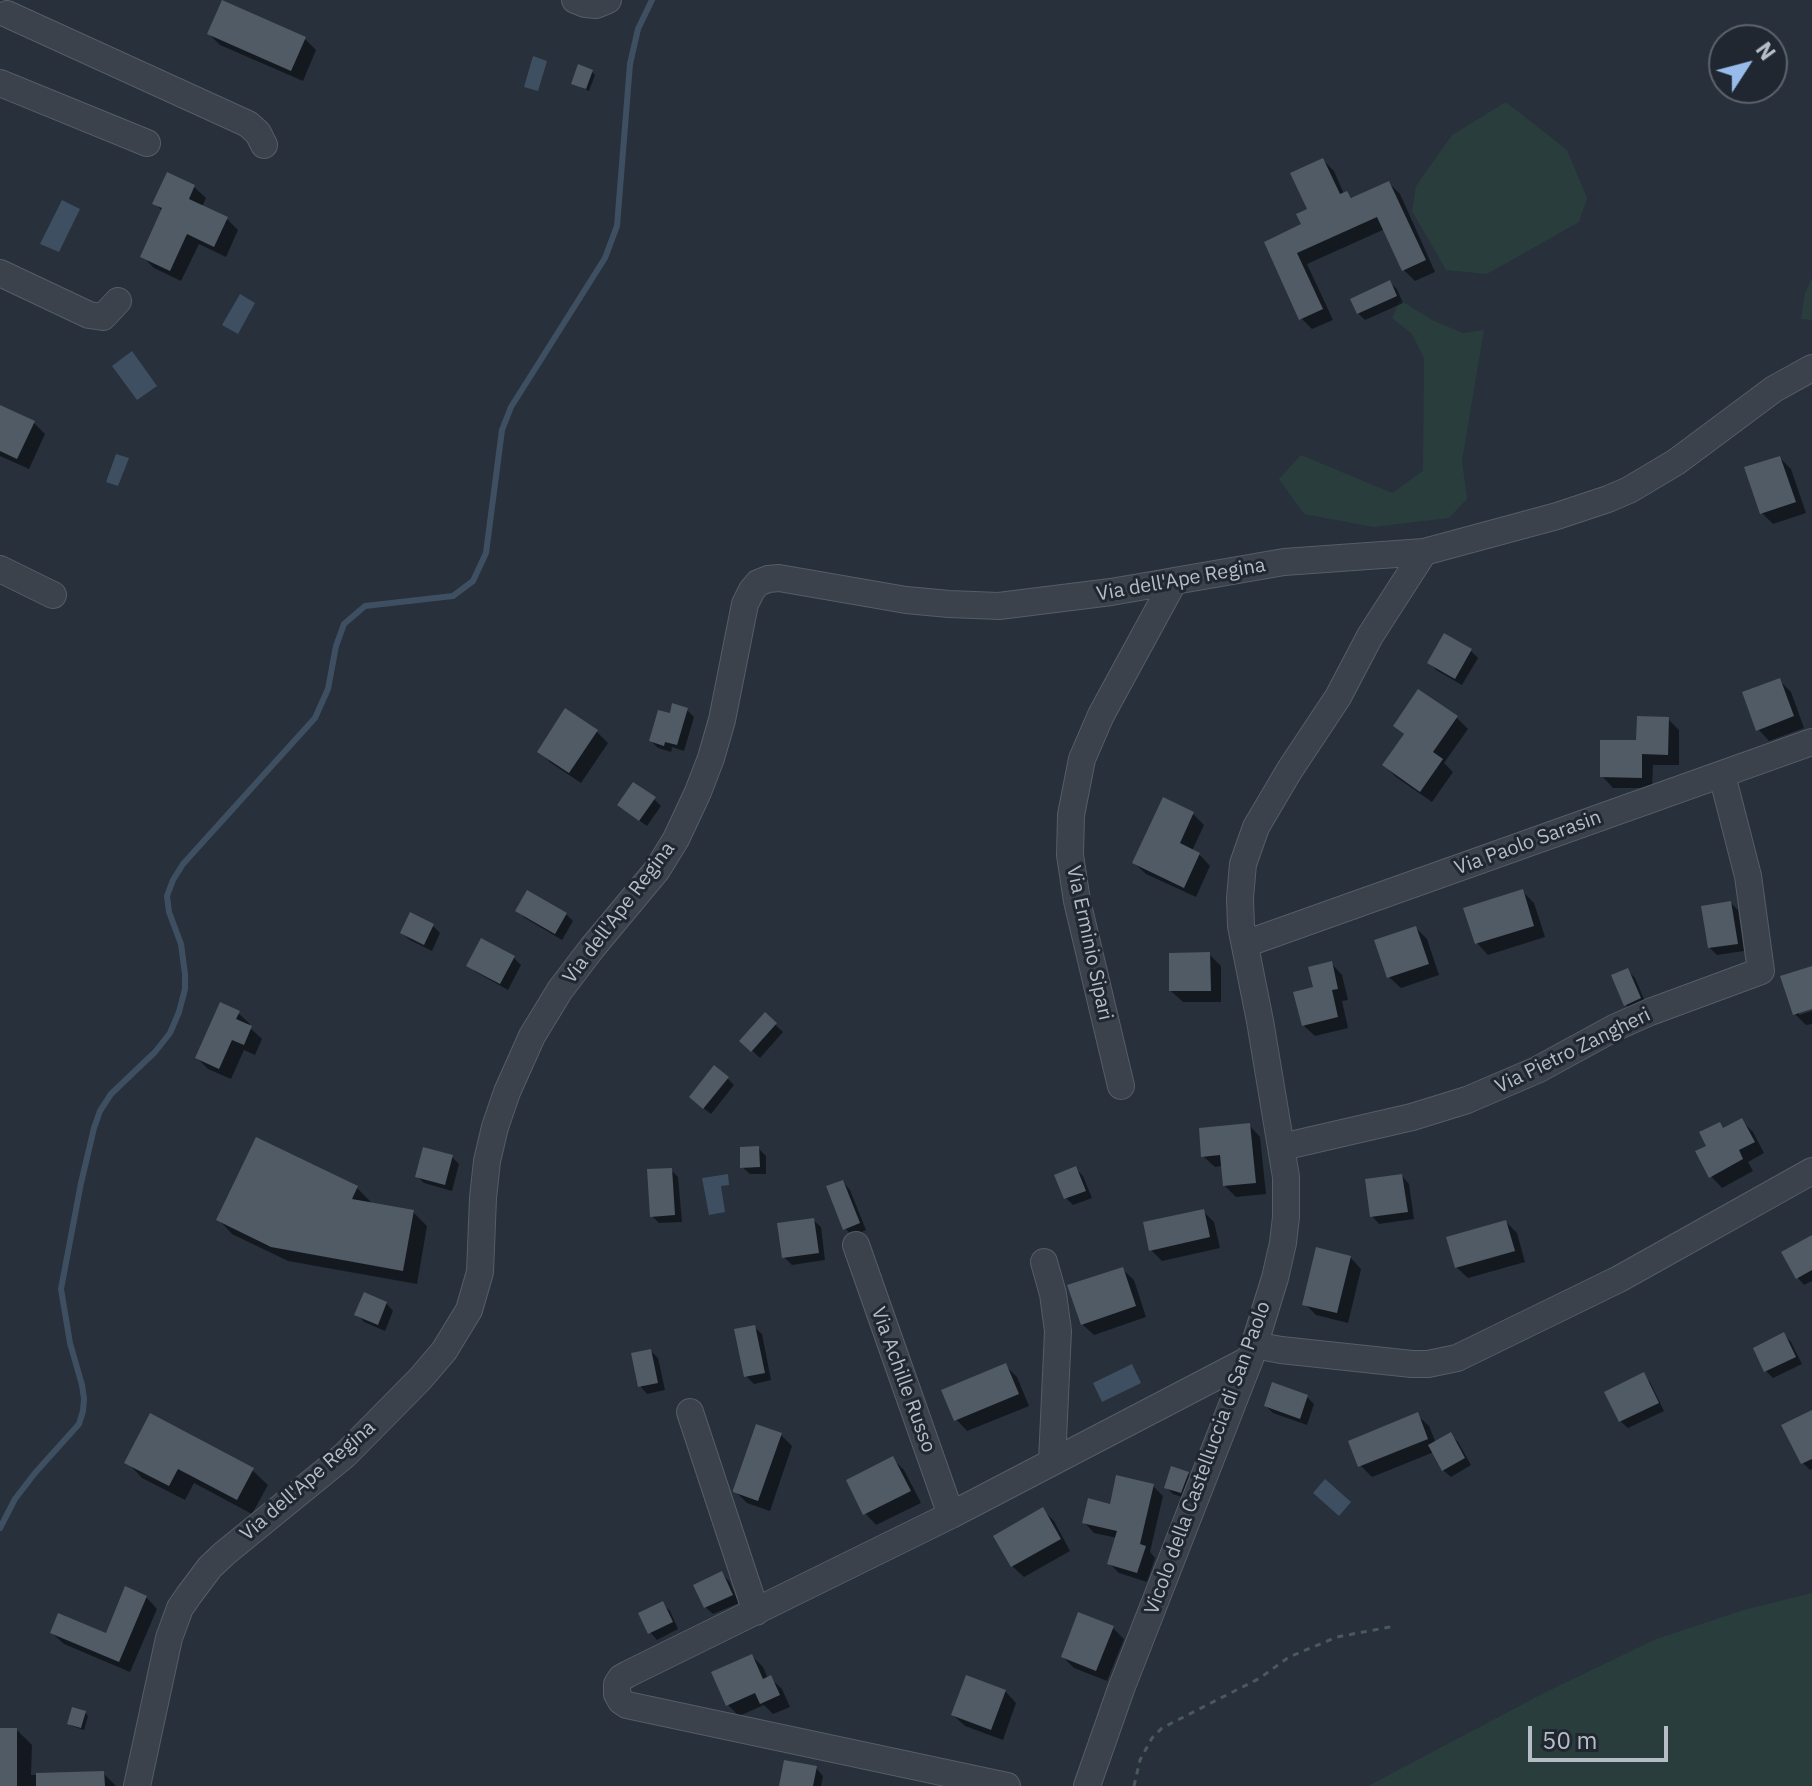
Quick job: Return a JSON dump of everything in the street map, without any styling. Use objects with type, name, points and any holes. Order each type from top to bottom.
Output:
[{"type":"street","points":[[575,0],[596,5],[608,0]]},
{"type":"street","points":[[7,15],[248,124],[258,133],[264,145]]},
{"type":"street","points":[[0,83],[147,143]]},
{"type":"street","points":[[0,273],[89,315],[103,317],[118,301]]},
{"type":"street","name":"Via dell'Ape Regina","points":[[137,1786],[169,1638],[180,1608],[189,1595],[210,1567],[345,1455],[420,1379],[444,1351],[469,1310],[480,1272],[487,1161],[507,1092],[532,1036],[560,990],[657,870],[676,839],[711,758],[722,720],[745,604],[755,586],[768,579],[779,578],[906,600],[999,606],[1111,592],[1284,562],[1424,552],[1557,516],[1629,490],[1676,462],[1774,389],[1812,368]]},
{"type":"street","name":"Vicolo della Castelluccia di San Paolo","points":[[1087,1786],[1121,1689],[1252,1352],[1275,1278],[1284,1231],[1287,1191],[1282,1147],[1240,911],[1243,864],[1252,835],[1289,771],[1338,697],[1370,636],[1424,552]]},
{"type":"street","points":[[0,569],[53,595]]},
{"type":"street","name":"Via Erminio Sipari","points":[[1121,1086],[1077,901],[1070,855],[1071,815],[1079,770],[1096,727],[1174,581]]},
{"type":"street","name":"Via Paolo Sarasin","points":[[1245,944],[1812,742]]},
{"type":"street","name":"Via Pietro Zangheri","points":[[1282,1147],[1412,1117],[1467,1100],[1537,1070],[1614,1028],[1761,971],[1748,876],[1722,775]]},
{"type":"street","points":[[1007,1786],[627,1705],[617,1694],[617,1684],[621,1678],[951,1515],[1252,1352],[1281,1350],[1412,1364],[1457,1358],[1619,1279],[1812,1171]]},
{"type":"street","name":"Via Achille Russo","points":[[856,1245],[951,1515]]},
{"type":"street","points":[[1044,1262],[1053,1294],[1058,1331],[1052,1461]]},
{"type":"street","points":[[690,1412],[756,1612]]},
{"type":"path","points":[[1134,1786],[1140,1760],[1152,1738],[1162,1728],[1260,1678],[1289,1657],[1337,1637],[1395,1626]]},
{"type":"shaded area","points":[[1506,102],[1567,150],[1587,198],[1579,222],[1487,274],[1446,270],[1412,211],[1416,186],[1452,135]]},
{"type":"shaded area","points":[[1812,278],[1812,320],[1801,319],[1805,293]]},
{"type":"shaded area","points":[[1400,300],[1432,320],[1463,333],[1484,330],[1462,461],[1467,499],[1449,518],[1373,527],[1304,514],[1279,479],[1301,455],[1392,493],[1423,471],[1424,358],[1412,334],[1392,318]]},
{"type":"shaded area","points":[[1812,1593],[1812,1786],[1368,1786],[1544,1693],[1656,1639],[1744,1610]]},
{"type":"water","points":[[533,56],[547,61],[538,91],[524,87]]},
{"type":"water","points":[[62,200],[80,209],[59,252],[40,244]]},
{"type":"water","points":[[240,294],[255,303],[238,334],[222,325]]},
{"type":"water","points":[[132,351],[157,386],[137,400],[112,366]]},
{"type":"water","points":[[116,454],[129,458],[118,486],[106,482]]},
{"type":"water","points":[[728,1174],[729,1185],[721,1186],[725,1212],[709,1215],[702,1178]]},
{"type":"water","points":[[1132,1364],[1141,1383],[1102,1402],[1093,1383]]},
{"type":"water","points":[[1325,1479],[1351,1502],[1339,1516],[1313,1493]]},
{"type":"building","points":[[222,0],[306,37],[291,71],[207,34]]},
{"type":"building","points":[[578,64],[593,70],[586,89],[571,84]]},
{"type":"building","points":[[1323,158],[1340,194],[1347,191],[1351,198],[1389,181],[1426,260],[1402,271],[1377,217],[1297,253],[1323,309],[1299,320],[1264,242],[1301,224],[1296,214],[1307,209],[1290,173]]},
{"type":"building","points":[[167,172],[195,185],[189,199],[228,217],[214,247],[187,234],[170,271],[140,257],[162,208],[152,204]]},
{"type":"building","points":[[1390,280],[1397,296],[1357,314],[1350,299]]},
{"type":"building","points":[[0,405],[35,421],[17,459],[0,451]]},
{"type":"building","points":[[1780,456],[1796,502],[1760,514],[1744,467]]},
{"type":"building","points":[[1444,633],[1472,649],[1455,679],[1427,663]]},
{"type":"building","points":[[1780,678],[1794,716],[1756,731],[1742,692]]},
{"type":"building","points":[[1418,689],[1458,716],[1433,752],[1443,759],[1420,792],[1382,765],[1404,734],[1393,726]]},
{"type":"building","points":[[672,703],[688,708],[677,745],[665,742],[664,746],[649,741],[658,710],[670,713]]},
{"type":"building","points":[[565,708],[598,730],[569,773],[537,752]]},
{"type":"building","points":[[1637,716],[1669,717],[1668,755],[1642,754],[1642,778],[1600,777],[1600,740],[1636,740]]},
{"type":"building","points":[[633,782],[656,797],[639,821],[617,805]]},
{"type":"building","points":[[1163,797],[1194,812],[1180,843],[1200,853],[1184,888],[1132,863]]},
{"type":"building","points":[[1523,889],[1534,926],[1475,944],[1463,908]]},
{"type":"building","points":[[527,890],[567,913],[555,934],[515,911]]},
{"type":"building","points":[[1731,901],[1738,944],[1708,948],[1701,906]]},
{"type":"building","points":[[410,912],[434,924],[424,945],[400,933]]},
{"type":"building","points":[[1416,926],[1429,964],[1387,978],[1374,940]]},
{"type":"building","points":[[481,938],[515,956],[500,984],[466,966]]},
{"type":"building","points":[[1210,952],[1211,991],[1169,991],[1169,953]]},
{"type":"building","points":[[1332,961],[1338,989],[1332,990],[1338,1017],[1302,1026],[1293,992],[1313,987],[1308,967]]},
{"type":"building","points":[[1812,966],[1812,1009],[1793,1015],[1780,976]]},
{"type":"building","points":[[1628,968],[1641,998],[1624,1006],[1611,975]]},
{"type":"building","points":[[220,1002],[240,1011],[236,1019],[252,1026],[244,1045],[232,1040],[219,1069],[195,1058]]},
{"type":"building","points":[[765,1012],[777,1023],[751,1052],[739,1041]]},
{"type":"building","points":[[714,1065],[729,1077],[703,1109],[689,1097]]},
{"type":"building","points":[[1742,1118],[1755,1142],[1739,1150],[1743,1159],[1709,1178],[1695,1151],[1706,1146],[1699,1132],[1720,1122],[1723,1128]]},
{"type":"building","points":[[1250,1123],[1256,1183],[1223,1186],[1220,1155],[1201,1157],[1199,1128]]},
{"type":"building","points":[[256,1137],[358,1186],[352,1199],[414,1210],[403,1271],[271,1247],[216,1220]]},
{"type":"building","points":[[759,1146],[760,1167],[740,1168],[740,1147]]},
{"type":"building","points":[[423,1147],[453,1155],[445,1185],[415,1177]]},
{"type":"building","points":[[1076,1166],[1086,1191],[1064,1199],[1054,1175]]},
{"type":"building","points":[[672,1168],[675,1215],[650,1217],[647,1169]]},
{"type":"building","points":[[1402,1174],[1408,1212],[1370,1217],[1365,1179]]},
{"type":"building","points":[[843,1180],[860,1223],[843,1230],[826,1186]]},
{"type":"building","points":[[1204,1209],[1210,1237],[1149,1251],[1143,1222]]},
{"type":"building","points":[[814,1218],[819,1253],[782,1258],[777,1223]]},
{"type":"building","points":[[1506,1220],[1515,1251],[1455,1268],[1446,1237]]},
{"type":"building","points":[[1812,1235],[1812,1270],[1796,1279],[1781,1252]]},
{"type":"building","points":[[1316,1247],[1351,1256],[1337,1313],[1302,1305]]},
{"type":"building","points":[[1123,1267],[1136,1306],[1081,1325],[1067,1285]]},
{"type":"building","points":[[364,1292],[387,1302],[378,1325],[354,1315]]},
{"type":"building","points":[[755,1325],[765,1373],[744,1377],[734,1329]]},
{"type":"building","points":[[1784,1332],[1796,1357],[1764,1372],[1753,1348]]},
{"type":"building","points":[[651,1349],[658,1383],[638,1387],[631,1353]]},
{"type":"building","points":[[1006,1363],[1019,1394],[954,1421],[941,1390]]},
{"type":"building","points":[[1644,1372],[1659,1403],[1619,1422],[1604,1392]]},
{"type":"building","points":[[1272,1382],[1308,1395],[1300,1419],[1264,1406]]},
{"type":"building","points":[[1812,1410],[1812,1459],[1801,1464],[1781,1425]]},
{"type":"building","points":[[1418,1412],[1428,1439],[1358,1467],[1348,1441]]},
{"type":"building","points":[[150,1413],[254,1468],[237,1500],[178,1469],[169,1486],[124,1463]]},
{"type":"building","points":[[756,1424],[782,1433],[758,1501],[733,1492]]},
{"type":"building","points":[[1451,1432],[1465,1458],[1442,1471],[1428,1445]]},
{"type":"building","points":[[893,1456],[911,1491],[863,1515],[846,1480]]},
{"type":"building","points":[[1171,1466],[1189,1472],[1181,1493],[1164,1488]]},
{"type":"building","points":[[1116,1475],[1154,1484],[1140,1544],[1146,1546],[1137,1573],[1107,1564],[1117,1531],[1082,1523],[1088,1498],[1110,1504]]},
{"type":"building","points":[[1043,1507],[1061,1539],[1011,1567],[993,1536]]},
{"type":"building","points":[[722,1571],[733,1595],[704,1608],[693,1585]]},
{"type":"building","points":[[125,1586],[147,1596],[119,1662],[50,1633],[58,1613],[106,1633]]},
{"type":"building","points":[[663,1601],[673,1622],[648,1634],[638,1613]]},
{"type":"building","points":[[1078,1612],[1114,1626],[1096,1671],[1061,1657]]},
{"type":"building","points":[[752,1654],[763,1679],[771,1675],[780,1695],[760,1704],[755,1693],[726,1706],[711,1672]]},
{"type":"building","points":[[966,1675],[1006,1690],[991,1730],[951,1715]]},
{"type":"building","points":[[72,1707],[86,1711],[81,1728],[67,1724]]},
{"type":"building","points":[[0,1728],[17,1728],[17,1786],[0,1786]]},
{"type":"building","points":[[784,1760],[817,1766],[813,1786],[779,1786]]},
{"type":"building","points":[[104,1771],[105,1786],[36,1786],[36,1773]]},
{"type":"waterway","points":[[0,1528],[15,1499],[79,1424],[83,1411],[82,1385],[70,1343],[61,1289],[81,1183],[100,1111],[111,1094],[155,1052],[170,1033],[179,1012],[185,974],[181,944],[169,912],[167,896],[173,880],[183,864],[315,718],[328,689],[336,646],[344,624],[365,606],[453,596],[473,581],[486,553],[502,430],[511,407],[605,258],[617,226],[630,64],[638,29],[652,0]]}]
